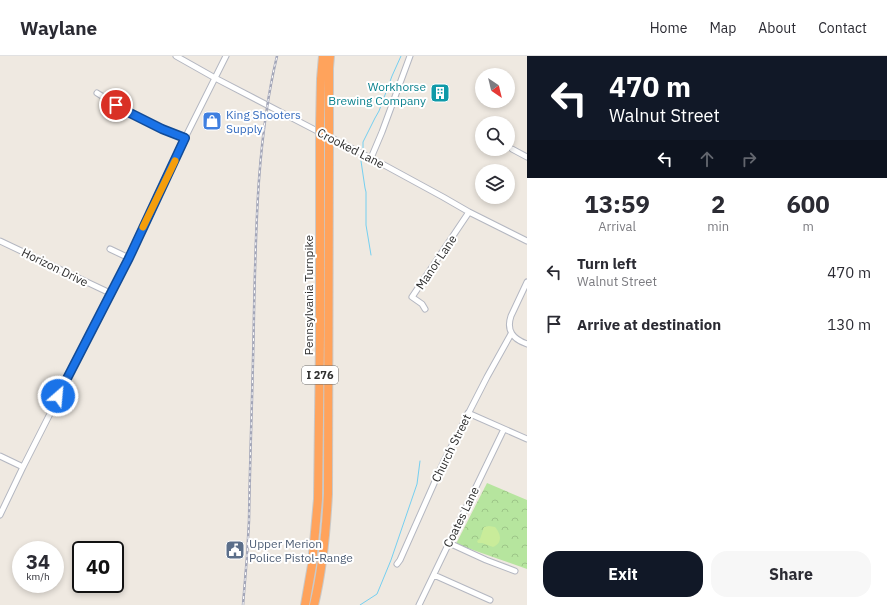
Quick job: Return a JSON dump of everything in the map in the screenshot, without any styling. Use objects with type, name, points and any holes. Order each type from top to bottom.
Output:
[{"type":"highway","name":"Pennsylvania Turnpike","points":[[305,605],[312,565],[318,499],[320,125],[323,56]]},
{"type":"highway","name":"Pennsylvania Turnpike","points":[[314,605],[324,552],[328,494],[330,56]]},
{"type":"street","name":"Crooked Lane","points":[[176,56],[215,78],[443,196],[469,212],[527,241]]},
{"type":"street","points":[[0,515],[129,258],[185,138],[226,56]]},
{"type":"street","points":[[371,158],[410,56]]},
{"type":"street","points":[[97,93],[126,111],[162,129],[185,138]]},
{"type":"street","points":[[515,151],[527,157]]},
{"type":"street","name":"Manor Lane","points":[[425,309],[422,304],[412,297],[469,212]]},
{"type":"street","name":"Horizon Drive","points":[[0,241],[110,294]]},
{"type":"street","points":[[110,249],[129,258]]},
{"type":"street","points":[[527,282],[509,322],[511,334],[527,344]]},
{"type":"street","name":"Church Street","points":[[397,564],[444,461],[511,334]]},
{"type":"street","points":[[468,414],[527,439]]},
{"type":"street","name":"Coates Lane","points":[[419,605],[504,429]]},
{"type":"street","points":[[0,456],[23,467]]},
{"type":"street","points":[[449,543],[515,571]]},
{"type":"street","points":[[434,574],[490,600]]},
{"type":"green space","points":[[487,483],[527,500],[527,569],[456,544]]},
{"type":"green space","points":[[484,527],[495,527],[500,535],[500,541],[493,547],[478,543],[477,541],[480,539]]},
{"type":"waterway","points":[[363,148],[363,142],[379,111],[401,56]]},
{"type":"waterway","points":[[361,161],[366,192],[366,225],[371,255]]},
{"type":"waterway","points":[[360,605],[377,594],[391,560],[417,484],[420,461]]},
{"type":"railway","points":[[243,605],[249,521],[257,215],[261,151],[265,119],[277,56]]},
{"type":"slow traffic","points":[[143,227],[175,161]]},
{"type":"place","name":"Workhorse Brewing Company","points":[[440,93]]},
{"type":"place","name":"King Shooters Supply","points":[[212,121]]},
{"type":"place","name":"Upper Merion Police Pistol-Range","points":[[235,550]]},
{"type":"route","points":[[58,396],[129,258],[185,138],[162,129],[116,105]]}]
